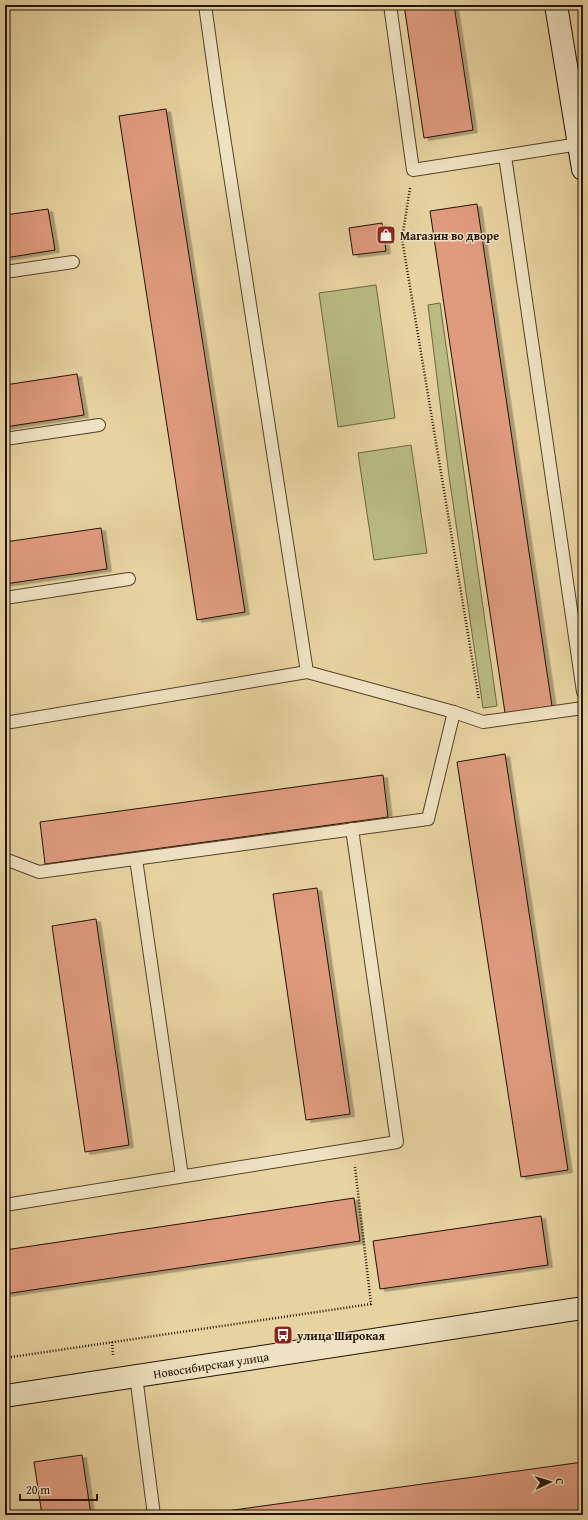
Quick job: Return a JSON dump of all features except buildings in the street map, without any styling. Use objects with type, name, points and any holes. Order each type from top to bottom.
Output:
[{"type":"street","points":[[556,5],[583,169]]},
{"type":"street","name":"Новосибирская улица","points":[[5,1396],[583,1308]]},
{"type":"lane","points":[[205,5],[219,106],[307,672]]},
{"type":"lane","points":[[390,5],[413,170],[579,144]]},
{"type":"lane","points":[[505,156],[583,692]]},
{"type":"lane","points":[[5,272],[73,262]]},
{"type":"lane","points":[[5,438],[99,425]]},
{"type":"lane","points":[[5,598],[129,579]]},
{"type":"lane","points":[[5,722],[307,672],[454,712],[483,722],[583,708]]},
{"type":"lane","points":[[5,859],[38,872],[428,819],[454,712]]},
{"type":"lane","points":[[5,1205],[397,1142],[352,829]]},
{"type":"lane","points":[[136,859],[182,1176]]},
{"type":"lane","points":[[136,1376],[154,1515]]},
{"type":"path","points":[[413,170],[402,240],[483,722]]},
{"type":"path","points":[[5,1358],[371,1304],[353,1148]]},
{"type":"green space","points":[[376,285],[395,418],[338,427],[319,293]]},
{"type":"green space","points":[[440,303],[497,706],[483,708],[449,476],[428,305]]},
{"type":"green space","points":[[411,445],[427,553],[374,560],[358,453]]},
{"type":"place","name":"Магазин во дворе","points":[[386,235]]},
{"type":"place","name":"улица Широкая","points":[[283,1335]]}]
